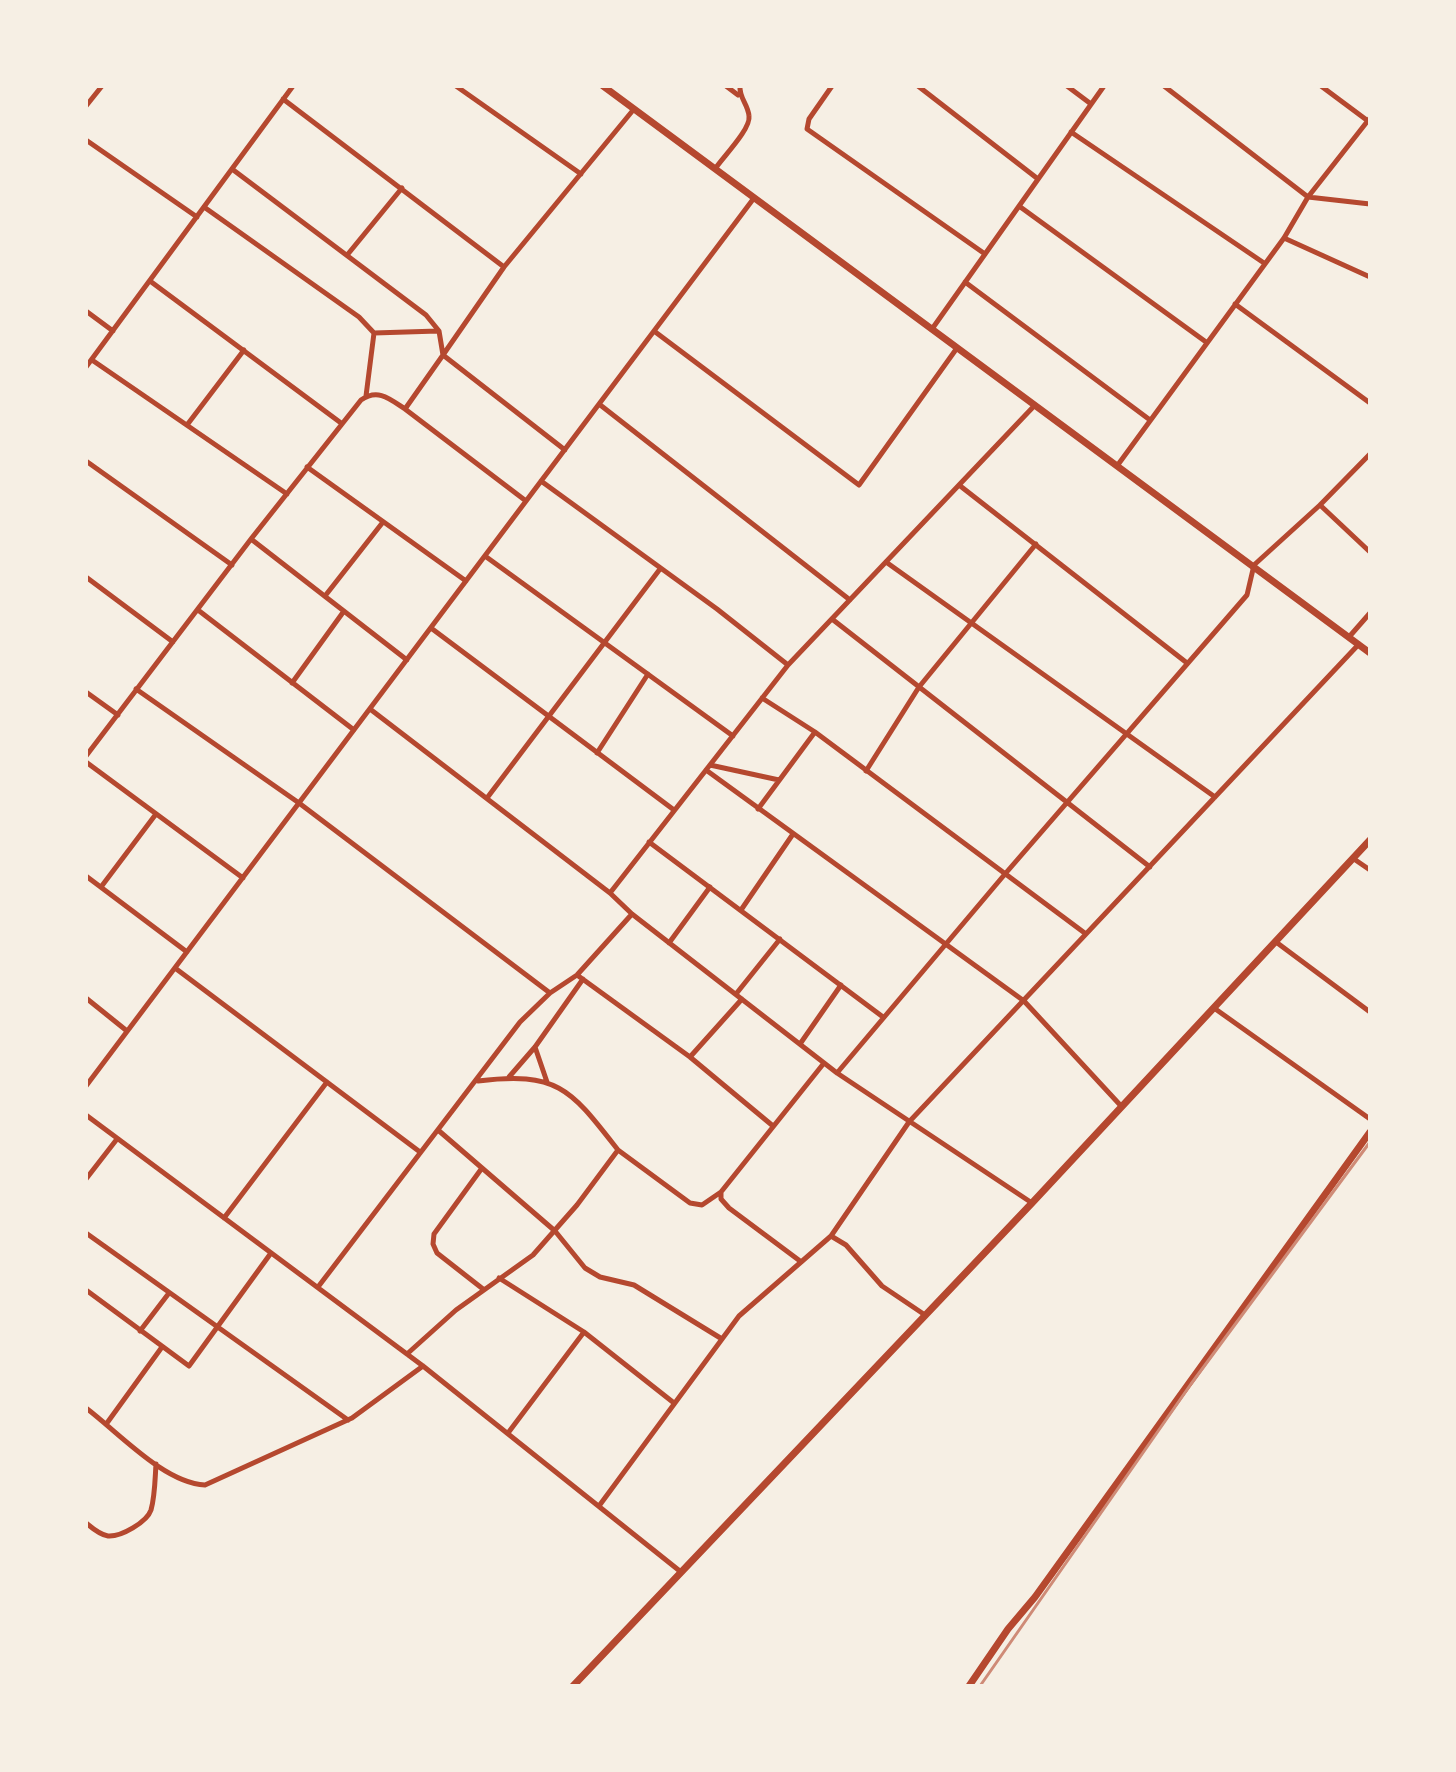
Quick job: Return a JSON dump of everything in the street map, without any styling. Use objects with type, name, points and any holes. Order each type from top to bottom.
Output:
[{"type":"street","points":[[86,106],[102,86]]},
{"type":"street","points":[[86,367],[293,86]]},
{"type":"street","points":[[456,86],[581,174]]},
{"type":"street","points":[[603,86],[1370,653]]},
{"type":"street","points":[[715,169],[749,123],[749,113],[739,95],[726,86]]},
{"type":"street","points":[[739,95],[740,86]]},
{"type":"street","points":[[832,86],[809,119],[807,129],[985,254]]},
{"type":"street","points":[[1067,86],[1091,104]]},
{"type":"street","points":[[932,329],[1104,86]]},
{"type":"street","points":[[1164,86],[1308,197],[1370,204]]},
{"type":"street","points":[[1117,466],[1284,238],[1308,197],[1369,120],[1321,86]]},
{"type":"street","points":[[923,87],[1038,179]]},
{"type":"street","points":[[283,99],[504,267]]},
{"type":"street","points":[[405,409],[504,267],[634,108]]},
{"type":"street","points":[[1071,132],[1264,263]]},
{"type":"street","points":[[86,140],[197,217]]},
{"type":"street","points":[[232,169],[426,315],[439,331],[443,355],[565,450]]},
{"type":"street","points":[[348,254],[402,188]]},
{"type":"street","points":[[86,1086],[754,198]]},
{"type":"street","points":[[1019,206],[1206,342]]},
{"type":"street","points":[[204,207],[359,317],[374,333],[439,331]]},
{"type":"street","points":[[1284,238],[1370,277]]},
{"type":"street","points":[[150,281],[341,423]]},
{"type":"street","points":[[965,282],[1150,420]]},
{"type":"street","points":[[1235,304],[1370,403]]},
{"type":"street","points":[[86,311],[113,331]]},
{"type":"street","points":[[654,331],[859,485],[957,348]]},
{"type":"street","points":[[243,878],[86,759],[251,539],[341,423],[366,396],[374,333]]},
{"type":"street","points":[[187,425],[244,350]]},
{"type":"street","points":[[92,360],[287,494]]},
{"type":"street","points":[[366,396],[386,395],[526,501]]},
{"type":"street","points":[[599,404],[850,600]]},
{"type":"street","points":[[610,893],[788,665],[1035,405]]},
{"type":"street","points":[[837,1073],[1247,595],[1254,565],[1370,454]]},
{"type":"street","points":[[86,461],[232,565]]},
{"type":"street","points":[[307,467],[466,581]]},
{"type":"street","points":[[541,481],[717,609],[788,665]]},
{"type":"street","points":[[959,485],[1187,663]]},
{"type":"street","points":[[1320,505],[1370,552]]},
{"type":"street","points":[[325,596],[383,522]]},
{"type":"street","points":[[251,539],[407,660]]},
{"type":"street","points":[[866,771],[919,687],[1036,544]]},
{"type":"street","points":[[485,556],[733,736]]},
{"type":"street","points":[[886,562],[1215,797]]},
{"type":"street","points":[[486,798],[660,569]]},
{"type":"street","points":[[86,577],[173,642]]},
{"type":"street","points":[[198,610],[354,730]]},
{"type":"street","points":[[292,683],[344,611]]},
{"type":"street","points":[[1349,637],[1370,613]]},
{"type":"street","points":[[832,619],[1150,867]]},
{"type":"street","points":[[431,628],[674,810]]},
{"type":"street","points":[[599,1506],[739,1316],[831,1236],[909,1122],[1359,644]]},
{"type":"street","points":[[597,753],[648,674]]},
{"type":"street","points":[[136,689],[299,803],[550,993]]},
{"type":"street","points":[[86,692],[118,715]]},
{"type":"street","points":[[762,698],[815,732],[1086,934]]},
{"type":"street","points":[[370,709],[610,893],[632,914],[837,1073],[1032,1203]]},
{"type":"street","points":[[758,809],[815,732]]},
{"type":"street","points":[[708,768],[779,780]]},
{"type":"street","points":[[708,768],[758,809],[1024,1001],[1122,1107]]},
{"type":"street","points":[[101,887],[156,814]]},
{"type":"street","points":[[741,910],[793,834]]},
{"type":"street","points":[[573,1686],[1032,1203],[1370,840]]},
{"type":"street","points":[[649,842],[883,1017]]},
{"type":"street","points":[[1354,859],[1370,870]]},
{"type":"street","points":[[86,876],[187,952]]},
{"type":"street","points":[[669,943],[710,887]]},
{"type":"street","points":[[508,1078],[535,1047],[580,977],[632,914]]},
{"type":"street","points":[[736,994],[780,939]]},
{"type":"street","points":[[1276,942],[1370,1012]]},
{"type":"street","points":[[175,968],[420,1152]]},
{"type":"street","points":[[318,1287],[520,1022],[550,993],[580,977]]},
{"type":"street","points":[[580,977],[690,1057],[773,1126]]},
{"type":"street","points":[[800,1044],[841,985]]},
{"type":"street","points":[[86,998],[127,1031]]},
{"type":"street","points":[[690,1057],[742,999]]},
{"type":"street","points":[[1214,1008],[1370,1119]]},
{"type":"street","points":[[535,1047],[547,1082]]},
{"type":"street","points":[[477,1081],[508,1078],[547,1082],[562,1088],[574,1097],[618,1150],[690,1203],[702,1205],[721,1192],[824,1063]]},
{"type":"street","points":[[224,1218],[327,1082]]},
{"type":"street","points":[[86,1115],[423,1366],[682,1572]]},
{"type":"street","points":[[438,1130],[555,1231],[585,1268],[600,1277],[634,1285],[722,1339]]},
{"type":"street","points":[[969,1686],[1370,1132]]},
{"type":"street","points":[[86,1179],[117,1139]]},
{"type":"street","points":[[407,1354],[483,1289],[533,1255],[618,1150]]},
{"type":"street","points":[[482,1168],[434,1234],[433,1244],[437,1253],[483,1289]]},
{"type":"street","points":[[721,1192],[721,1199],[729,1208],[800,1261]]},
{"type":"street","points":[[86,1233],[348,1420]]},
{"type":"street","points":[[831,1236],[846,1245],[882,1286],[925,1316]]},
{"type":"street","points":[[86,1290],[189,1366],[271,1253]]},
{"type":"street","points":[[499,1278],[584,1332],[674,1403]]},
{"type":"street","points":[[140,1331],[169,1293]]},
{"type":"street","points":[[508,1433],[584,1332]]},
{"type":"street","points":[[107,1423],[162,1347]]},
{"type":"street","points":[[86,1408],[156,1464],[185,1482],[205,1485],[348,1420],[423,1366]]},
{"type":"street","points":[[86,1523],[109,1536],[137,1524],[147,1516],[151,1507],[156,1464]]},
{"type":"railway","points":[[980,1686],[1191,1384],[1370,1142]]}]
